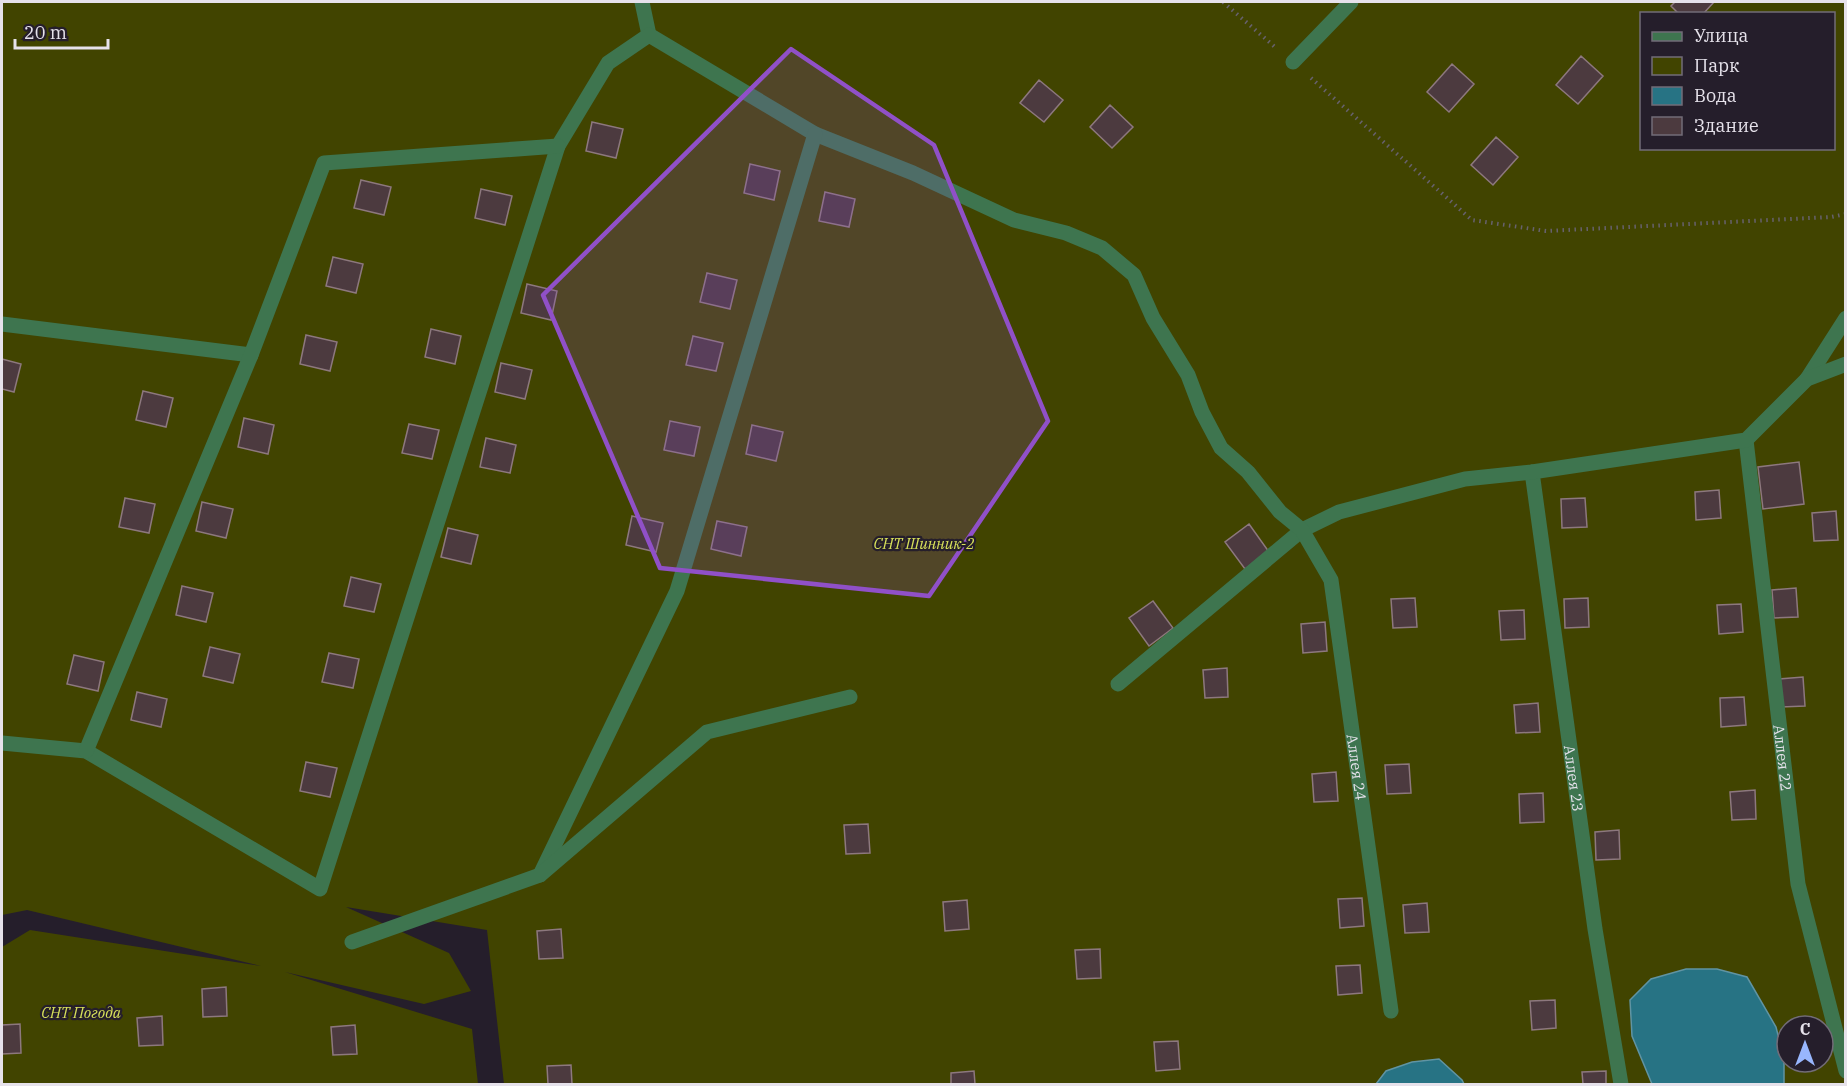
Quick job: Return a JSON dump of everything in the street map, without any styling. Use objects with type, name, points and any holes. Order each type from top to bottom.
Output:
[{"type":"lane","points":[[642,2],[649,35],[815,134],[913,173],[1014,220],[1066,233],[1102,248],[1134,275],[1153,318],[1188,375],[1202,412],[1221,448],[1248,472],[1280,512],[1302,530]]},
{"type":"lane","points":[[1293,62],[1352,2]]},
{"type":"lane","points":[[2,743],[86,751],[320,889],[558,146],[608,63],[649,35]]},
{"type":"lane","points":[[540,875],[677,591],[815,134]]},
{"type":"lane","points":[[86,751],[251,355],[324,163],[558,146]]},
{"type":"lane","points":[[1118,684],[1302,530],[1339,512],[1465,479],[1532,472],[1746,440],[1807,379],[1845,318]]},
{"type":"lane","points":[[2,324],[251,355]]},
{"type":"lane","points":[[1807,379],[1845,364]]},
{"type":"lane","name":"Аллея 22","points":[[1746,440],[1798,884],[1845,1071]]},
{"type":"lane","name":"Аллея 23","points":[[1532,472],[1594,929],[1621,1084]]},
{"type":"lane","name":"Аллея 24","points":[[1302,530],[1330,579],[1391,1011]]},
{"type":"lane","points":[[352,942],[540,875],[707,732],[850,697]]},
{"type":"path","points":[[1223,2],[1472,220],[1546,231],[1832,217],[1845,214]]},
{"type":"highlighted area","points":[[791,49],[934,145],[1048,421],[929,596],[660,568],[543,295]]},
{"type":"green space","name":"СНТ Шинник-2","points":[[2,2],[1845,2],[1845,1084],[504,1084],[487,930],[346,907],[449,953],[471,991],[424,1004],[285,972],[472,1029],[478,1084],[2,1084],[2,947],[30,930],[261,966],[27,910],[2,915]]},
{"type":"water","points":[[1686,969],[1717,969],[1747,977],[1775,1025],[1775,1074],[1784,1074],[1784,1084],[1652,1084],[1632,1036],[1630,1000],[1651,979]]},
{"type":"water","points":[[1439,1059],[1464,1084],[1376,1084],[1386,1071],[1412,1062]]},
{"type":"building","points":[[1675,2],[1714,2],[1705,12],[1677,12],[1671,6]]},
{"type":"building","points":[[1581,56],[1603,76],[1578,104],[1556,85]]},
{"type":"building","points":[[1452,64],[1474,84],[1449,112],[1427,92]]},
{"type":"building","points":[[1039,80],[1063,100],[1044,122],[1020,103]]},
{"type":"building","points":[[1110,105],[1133,127],[1112,148],[1090,127]]},
{"type":"building","points":[[592,122],[623,129],[616,158],[586,151]]},
{"type":"building","points":[[1496,137],[1518,157],[1493,185],[1471,165]]},
{"type":"building","points":[[750,164],[780,171],[774,200],[744,193]]},
{"type":"building","points":[[361,180],[391,187],[384,215],[354,208]]},
{"type":"building","points":[[481,189],[512,196],[505,225],[475,218]]},
{"type":"building","points":[[825,192],[855,199],[849,227],[819,221]]},
{"type":"building","points":[[333,257],[363,264],[356,293],[326,286]]},
{"type":"building","points":[[707,273],[737,280],[730,309],[700,302]]},
{"type":"building","points":[[527,284],[557,291],[551,320],[521,313]]},
{"type":"building","points":[[431,329],[461,336],[455,364],[425,357]]},
{"type":"building","points":[[306,335],[337,342],[330,371],[300,364]]},
{"type":"building","points":[[693,336],[723,343],[716,371],[686,365]]},
{"type":"building","points":[[2,359],[21,364],[14,392],[2,389]]},
{"type":"building","points":[[501,363],[532,370],[525,399],[495,392]]},
{"type":"building","points":[[143,391],[173,398],[166,427],[136,420]]},
{"type":"building","points":[[244,418],[274,425],[268,454],[238,447]]},
{"type":"building","points":[[670,421],[700,427],[694,456],[664,450]]},
{"type":"building","points":[[409,424],[439,430],[432,459],[402,453]]},
{"type":"building","points":[[752,425],[783,432],[776,461],[746,454]]},
{"type":"building","points":[[486,438],[516,445],[510,473],[480,467]]},
{"type":"building","points":[[1799,462],[1804,504],[1763,509],[1758,467]]},
{"type":"building","points":[[1719,490],[1721,518],[1696,520],[1695,492]]},
{"type":"building","points":[[125,498],[155,504],[149,533],[119,527]]},
{"type":"building","points":[[1585,498],[1587,527],[1562,528],[1561,499]]},
{"type":"building","points":[[202,502],[233,509],[226,538],[196,531]]},
{"type":"building","points":[[1836,511],[1838,540],[1814,541],[1812,513]]},
{"type":"building","points":[[632,516],[663,523],[656,552],[626,545]]},
{"type":"building","points":[[717,521],[747,527],[741,556],[711,549]]},
{"type":"building","points":[[1249,524],[1269,552],[1245,569],[1225,542]]},
{"type":"building","points":[[448,528],[478,535],[471,564],[441,557]]},
{"type":"building","points":[[351,577],[381,584],[374,612],[344,606]]},
{"type":"building","points":[[182,586],[213,593],[206,622],[176,615]]},
{"type":"building","points":[[1796,588],[1798,617],[1774,618],[1772,590]]},
{"type":"building","points":[[1415,598],[1417,627],[1393,628],[1391,599]]},
{"type":"building","points":[[1588,598],[1589,627],[1565,628],[1564,599]]},
{"type":"building","points":[[1153,601],[1173,628],[1149,646],[1129,618]]},
{"type":"building","points":[[1741,604],[1743,632],[1719,634],[1717,605]]},
{"type":"building","points":[[1524,610],[1525,639],[1501,640],[1499,611]]},
{"type":"building","points":[[1325,622],[1327,651],[1303,653],[1301,624]]},
{"type":"building","points":[[210,647],[240,654],[233,683],[203,676]]},
{"type":"building","points":[[329,653],[359,659],[353,688],[322,682]]},
{"type":"building","points":[[74,655],[104,662],[98,691],[67,684]]},
{"type":"building","points":[[1227,668],[1228,697],[1205,698],[1203,670]]},
{"type":"building","points":[[1803,677],[1805,706],[1781,707],[1779,679]]},
{"type":"building","points":[[137,692],[167,699],[161,727],[131,720]]},
{"type":"building","points":[[1744,697],[1746,725],[1721,727],[1720,698]]},
{"type":"building","points":[[1538,703],[1540,732],[1516,733],[1514,705]]},
{"type":"building","points":[[306,762],[337,768],[330,797],[300,791]]},
{"type":"building","points":[[1409,764],[1411,793],[1387,794],[1385,765]]},
{"type":"building","points":[[1336,772],[1338,801],[1314,802],[1312,774]]},
{"type":"building","points":[[1755,790],[1756,819],[1732,820],[1730,792]]},
{"type":"building","points":[[1543,793],[1544,822],[1520,823],[1519,794]]},
{"type":"building","points":[[868,824],[870,853],[846,854],[844,825]]},
{"type":"building","points":[[1619,830],[1620,859],[1596,860],[1595,832]]},
{"type":"building","points":[[1362,898],[1364,926],[1340,928],[1338,899]]},
{"type":"building","points":[[967,900],[969,929],[945,931],[943,902]]},
{"type":"building","points":[[1427,903],[1429,932],[1405,933],[1403,905]]},
{"type":"building","points":[[561,929],[563,958],[539,959],[537,931]]},
{"type":"building","points":[[1100,949],[1101,978],[1077,979],[1075,950]]},
{"type":"building","points":[[1360,965],[1362,993],[1338,995],[1336,966]]},
{"type":"building","points":[[226,987],[227,1016],[203,1017],[202,989]]},
{"type":"building","points":[[1555,1000],[1556,1028],[1532,1030],[1530,1001]]},
{"type":"building","points":[[162,1016],[163,1045],[139,1046],[137,1018]]},
{"type":"building","points":[[20,1024],[21,1053],[2,1054],[2,1025]]},
{"type":"building","points":[[355,1025],[357,1054],[333,1055],[331,1027]]},
{"type":"building","points":[[1178,1041],[1180,1069],[1156,1071],[1154,1042]]},
{"type":"building","points":[[571,1065],[572,1084],[548,1084],[547,1066]]},
{"type":"building","points":[[974,1071],[975,1084],[951,1084],[951,1073]]},
{"type":"building","points":[[1606,1071],[1606,1084],[1583,1084],[1582,1072]]},
{"type":"park label","name":"СНТ Погода","points":[[81,1012]]}]
